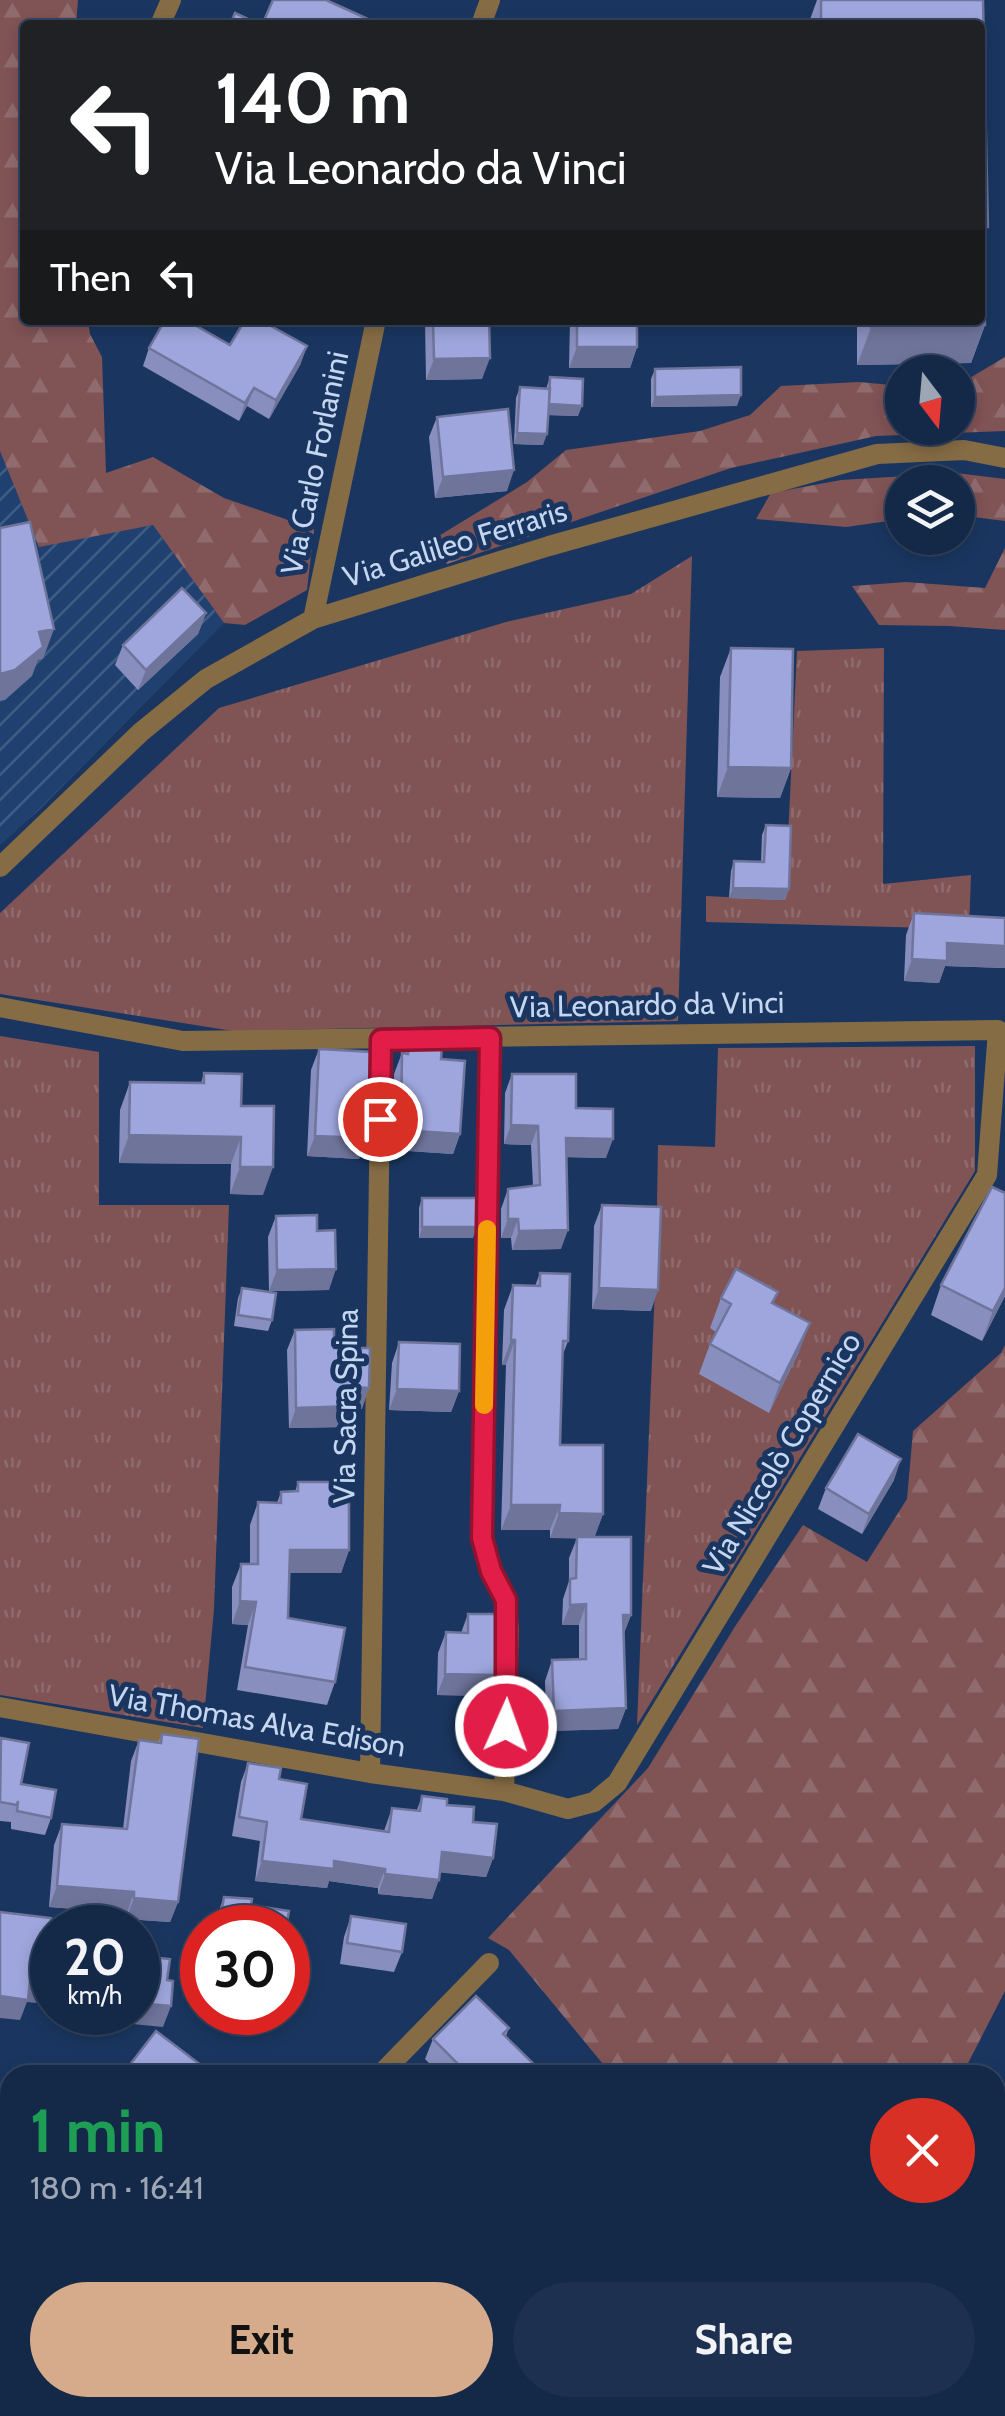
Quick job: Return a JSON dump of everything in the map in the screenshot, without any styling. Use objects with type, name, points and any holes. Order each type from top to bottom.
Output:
[{"type":"street","name":"Via Carlo Forlanini","points":[[312,619],[375,325]]},
{"type":"street","name":"Via Galileo Ferraris","points":[[0,867],[142,732],[206,680],[312,619],[549,546],[877,454],[964,450],[1005,458]]},
{"type":"street","name":"Via Leonardo da Vinci","points":[[0,1007],[183,1041],[998,1030]]},
{"type":"street","name":"Via Niccolò Copernico","points":[[504,1791],[568,1809],[594,1802],[617,1783],[987,1174],[998,1030]]},
{"type":"street","points":[[490,1038],[482,1538],[491,1571],[506,1600],[504,1791]]},
{"type":"street","name":"Via Sacra Spina","points":[[370,1772],[381,1040]]},
{"type":"street","name":"Via Thomas Alva Edison","points":[[0,1707],[370,1772],[504,1791]]},
{"type":"street","points":[[390,2065],[489,1963]]},
{"type":"shaded area","points":[[0,451],[39,546],[153,525],[224,623],[0,845]]},
{"type":"green space","points":[[0,0],[78,0],[76,20],[20,20],[20,325],[89,325],[102,357],[106,473],[153,457],[224,498],[314,529],[307,590],[245,625],[224,623],[153,525],[39,547],[0,451]]},
{"type":"green space","points":[[1005,357],[1005,431],[975,432],[975,375]]},
{"type":"green space","points":[[885,384],[885,436],[731,468],[447,564],[429,542],[527,482],[566,450],[700,431],[750,415],[781,386]]},
{"type":"green space","points":[[975,475],[1005,479],[1005,521],[975,517]]},
{"type":"green space","points":[[885,477],[885,521],[846,527],[756,519],[771,493],[841,480]]},
{"type":"green space","points":[[1005,548],[1005,630],[879,625],[852,586],[906,582],[985,588]]},
{"type":"green space","points":[[692,556],[678,1021],[233,1031],[0,994],[0,913],[219,708],[506,622],[631,594]]},
{"type":"green space","points":[[884,648],[883,884],[971,875],[969,929],[706,922],[706,896],[785,900],[797,651]]},
{"type":"green space","points":[[0,1036],[99,1052],[99,1205],[229,1205],[214,1609],[203,1728],[0,1695]]},
{"type":"green space","points":[[975,1046],[975,1171],[637,1725],[658,1145],[715,1147],[718,1048]]},
{"type":"green space","points":[[1005,1345],[1005,1991],[967,2065],[604,2065],[509,1950],[488,1938],[648,1768],[803,1525],[867,1562],[907,1499],[913,1431],[1001,1353]]},
{"type":"building","points":[[273,0],[326,0],[370,20],[264,20]]},
{"type":"building","points":[[821,0],[983,0],[983,20],[821,20]]},
{"type":"building","points":[[235,13],[250,20],[232,20]]},
{"type":"building","points":[[985,91],[988,227],[985,228]]},
{"type":"building","points":[[162,325],[195,325],[230,345],[242,325],[269,325],[307,346],[276,400],[254,388],[245,403],[149,348]]},
{"type":"building","points":[[433,325],[489,325],[490,358],[434,359]]},
{"type":"building","points":[[577,325],[637,325],[637,347],[577,347]]},
{"type":"building","points":[[871,325],[985,325],[871,328]]},
{"type":"building","points":[[741,367],[741,395],[655,397],[655,369]]},
{"type":"building","points":[[550,377],[583,379],[582,406],[549,404]]},
{"type":"building","points":[[520,387],[550,389],[547,434],[517,433]]},
{"type":"building","points":[[508,409],[514,470],[443,477],[437,417]]},
{"type":"building","points":[[30,522],[54,629],[39,632],[43,647],[15,670],[0,674],[0,528]]},
{"type":"building","points":[[182,588],[206,613],[146,670],[123,645]]},
{"type":"building","points":[[731,648],[793,649],[791,768],[728,767]]},
{"type":"building","points":[[766,825],[791,826],[789,889],[733,888],[734,861],[764,862]]},
{"type":"building","points":[[914,913],[1005,918],[1005,946],[947,943],[947,961],[912,959]]},
{"type":"building","points":[[409,1042],[442,1044],[441,1059],[465,1061],[460,1134],[401,1130],[402,1053],[408,1054]]},
{"type":"building","points":[[319,1049],[374,1052],[373,1128],[367,1128],[367,1138],[315,1136]]},
{"type":"building","points":[[204,1073],[242,1074],[241,1106],[274,1106],[273,1167],[240,1167],[241,1137],[129,1135],[130,1082],[204,1083]]},
{"type":"building","points":[[512,1074],[576,1074],[576,1108],[613,1109],[613,1139],[566,1138],[568,1230],[519,1231],[518,1219],[508,1219],[508,1189],[540,1185],[538,1126],[511,1125]]},
{"type":"building","points":[[992,1187],[1005,1193],[1005,1288],[993,1311],[941,1285]]},
{"type":"building","points":[[422,1198],[477,1198],[477,1227],[422,1227]]},
{"type":"building","points":[[602,1205],[661,1207],[658,1290],[599,1288]]},
{"type":"building","points":[[317,1215],[317,1231],[335,1230],[336,1269],[277,1270],[276,1216]]},
{"type":"building","points":[[736,1269],[778,1292],[772,1303],[810,1323],[780,1383],[710,1344],[731,1304],[721,1298]]},
{"type":"building","points":[[540,1273],[570,1274],[568,1341],[563,1341],[560,1445],[603,1445],[603,1514],[559,1513],[560,1505],[511,1505],[513,1285],[540,1286]]},
{"type":"building","points":[[242,1288],[276,1293],[272,1320],[238,1315]]},
{"type":"building","points":[[334,1329],[334,1348],[370,1348],[369,1388],[352,1387],[353,1406],[296,1408],[295,1330]]},
{"type":"building","points":[[399,1342],[460,1344],[459,1391],[397,1389]]},
{"type":"building","points":[[858,1434],[901,1459],[869,1514],[826,1488]]},
{"type":"building","points":[[298,1482],[333,1482],[333,1492],[349,1492],[349,1550],[290,1550],[288,1618],[345,1628],[335,1682],[245,1667],[256,1602],[240,1601],[241,1564],[258,1564],[258,1502],[281,1503],[281,1492],[298,1491]]},
{"type":"building","points":[[577,1537],[631,1537],[631,1615],[623,1615],[626,1708],[554,1711],[552,1660],[586,1659],[586,1604],[570,1605],[570,1579],[576,1578]]},
{"type":"building","points":[[468,1614],[497,1614],[495,1675],[445,1674],[446,1632],[468,1633]]},
{"type":"building","points":[[162,1734],[199,1739],[178,1902],[134,1898],[134,1892],[57,1886],[62,1824],[127,1829],[139,1740],[161,1743]]},
{"type":"building","points":[[1,1738],[29,1743],[21,1784],[56,1790],[51,1818],[17,1811],[18,1801],[17,1805],[0,1802]]},
{"type":"building","points":[[248,1763],[281,1768],[279,1779],[307,1784],[301,1819],[389,1832],[392,1808],[420,1811],[422,1796],[447,1799],[447,1805],[474,1807],[473,1822],[497,1824],[493,1858],[442,1852],[439,1880],[385,1874],[385,1869],[334,1861],[334,1869],[262,1861],[267,1822],[239,1817]]},
{"type":"building","points":[[224,1897],[252,1899],[251,1905],[223,1905]]},
{"type":"building","points":[[0,1912],[30,1916],[28,2000],[0,1996]]},
{"type":"building","points":[[351,1916],[406,1924],[402,1952],[347,1943]]},
{"type":"building","points":[[160,1958],[170,1959],[167,1980],[173,1981],[171,2006],[160,2005]]},
{"type":"building","points":[[476,1996],[509,2028],[503,2034],[535,2065],[459,2065],[433,2039]]},
{"type":"building","points":[[160,2034],[201,2065],[130,2065],[153,2035]]},
{"type":"slow traffic","points":[[484,1405],[487,1229]]},
{"type":"route","points":[[380,1119],[381,1040],[490,1038],[482,1538],[491,1571],[506,1600],[506,1726]]}]
